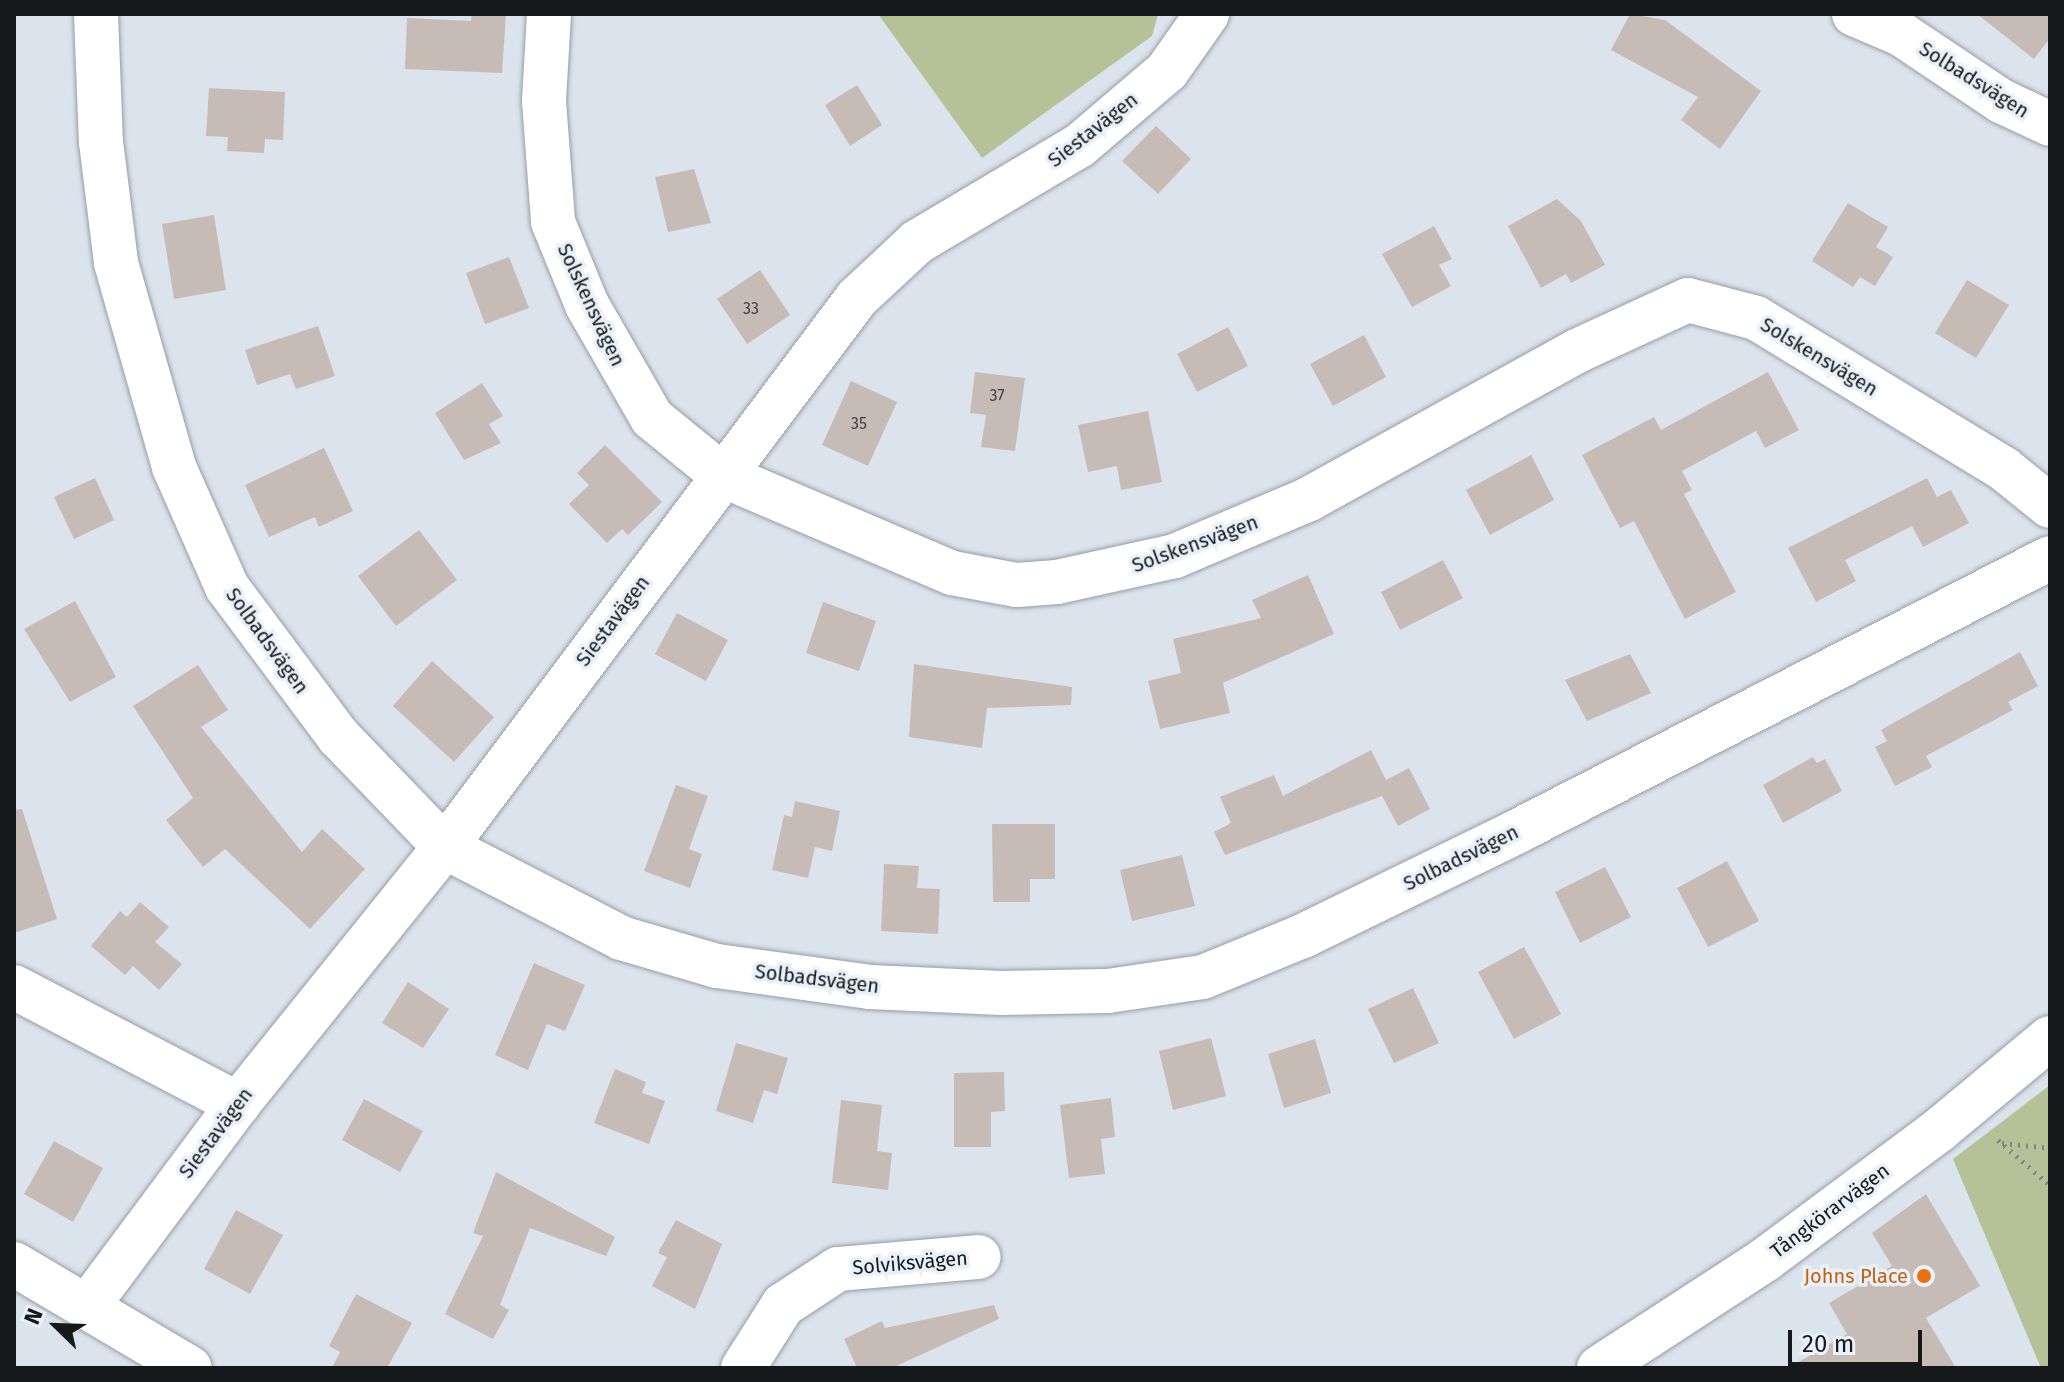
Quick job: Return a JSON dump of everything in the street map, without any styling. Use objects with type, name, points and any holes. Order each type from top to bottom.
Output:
[{"type":"street","name":"Solbadsvägen","points":[[96,14],[101,142],[116,263],[174,467],[202,536],[257,633],[339,737],[445,847],[621,938],[717,966],[870,987],[1001,993],[1108,991],[1203,977],[1516,832],[2050,558]]},
{"type":"street","name":"Solskensvägen","points":[[549,14],[544,101],[553,222],[587,305],[652,418],[722,475],[918,560],[986,582],[1057,582],[1122,571],[1309,499],[1577,351],[1688,300],[1756,318],[2004,469],[2050,506]]},
{"type":"street","name":"Siestavägen","points":[[89,1304],[238,1104],[445,847],[722,475],[886,267],[940,227],[1079,146],[1167,71],[1207,14]]},
{"type":"street","name":"Solbadsvägen","points":[[1854,14],[1901,34],[2001,101],[2050,124]]},
{"type":"street","points":[[14,987],[238,1104]]},
{"type":"street","name":"Tångkörarvägen","points":[[1599,1368],[1657,1353],[1766,1259],[1971,1104],[2050,1038]]},
{"type":"street","name":"Solviksvägen","points":[[743,1368],[783,1305],[838,1269],[978,1257]]},
{"type":"street","points":[[14,1264],[89,1304],[190,1368]]},
{"type":"path","points":[[1971,1104],[2001,1143],[2050,1185]]},
{"type":"path","points":[[2001,1143],[2050,1148]]},
{"type":"green space","points":[[878,14],[1158,14],[1152,36],[982,158]]},
{"type":"green space","points":[[2050,1085],[2050,1368],[2041,1368],[1953,1159]]},
{"type":"building","points":[[472,14],[506,14],[502,73],[405,69],[407,18],[471,21]]},
{"type":"building","points":[[1630,14],[1665,20],[1761,91],[1720,149],[1681,120],[1698,97],[1611,50]]},
{"type":"building","points":[[1977,14],[2050,14],[2050,38],[2034,59]]},
{"type":"building","points":[[857,85],[882,125],[850,146],[825,105]]},
{"type":"building","points":[[209,88],[285,92],[283,140],[265,139],[264,153],[227,151],[228,137],[206,136]]},
{"type":"building","points":[[1156,126],[1191,159],[1158,194],[1122,161]]},
{"type":"building","points":[[694,169],[711,223],[668,232],[655,177]]},
{"type":"building","points":[[1557,199],[1581,221],[1605,265],[1571,283],[1566,274],[1541,288],[1508,226]]},
{"type":"building","points":[[1848,203],[1888,227],[1876,247],[1893,257],[1875,286],[1860,277],[1853,287],[1812,261]]},
{"type":"building","points":[[214,215],[226,290],[174,299],[162,224]]},
{"type":"building","points":[[1434,226],[1452,259],[1439,265],[1451,286],[1412,307],[1382,254]]},
{"type":"building","points":[[509,257],[529,308],[485,324],[466,273]]},
{"type":"building","points":[[760,270],[790,315],[747,344],[717,299]]},
{"type":"building","points":[[1967,280],[2009,305],[1976,358],[1935,333]]},
{"type":"building","points":[[318,326],[335,376],[296,389],[290,374],[257,385],[245,350]]},
{"type":"building","points":[[1228,327],[1248,366],[1197,392],[1177,354]]},
{"type":"building","points":[[1364,335],[1386,377],[1333,406],[1310,364]]},
{"type":"building","points":[[975,372],[1025,378],[1015,451],[981,447],[986,415],[970,413]]},
{"type":"building","points":[[1768,372],[1799,430],[1765,448],[1756,431],[1682,471],[1692,490],[1684,494],[1736,592],[1685,619],[1634,521],[1620,528],[1582,455],[1654,417],[1661,430]]},
{"type":"building","points":[[851,381],[897,402],[868,466],[822,445]]},
{"type":"building","points":[[482,383],[503,416],[489,424],[501,443],[464,460],[435,413]]},
{"type":"building","points":[[1148,411],[1162,482],[1121,490],[1117,466],[1088,472],[1078,425]]},
{"type":"building","points":[[605,445],[662,502],[628,535],[622,529],[607,543],[569,504],[589,485],[577,473]]},
{"type":"building","points":[[324,448],[353,511],[319,527],[315,517],[269,537],[245,485]]},
{"type":"building","points":[[1531,455],[1554,500],[1490,535],[1466,490]]},
{"type":"building","points":[[95,478],[114,520],[74,539],[54,497]]},
{"type":"building","points":[[1927,478],[1937,497],[1951,490],[1969,523],[1923,547],[1912,526],[1845,560],[1856,581],[1816,602],[1788,548]]},
{"type":"building","points":[[419,530],[457,580],[396,626],[358,576]]},
{"type":"building","points":[[1443,560],[1463,598],[1400,630],[1381,592]]},
{"type":"building","points":[[1308,575],[1334,634],[1223,683],[1230,713],[1160,729],[1148,681],[1181,673],[1173,639],[1261,618],[1252,600]]},
{"type":"building","points":[[75,601],[116,677],[70,702],[24,629]]},
{"type":"building","points":[[823,602],[876,621],[859,671],[806,653]]},
{"type":"building","points":[[677,613],[728,640],[706,681],[655,654]]},
{"type":"building","points":[[2020,652],[2038,686],[2008,702],[2013,710],[1926,756],[1932,767],[1895,786],[1875,747],[1887,741],[1881,730]]},
{"type":"building","points":[[1630,654],[1651,693],[1587,721],[1565,680]]},
{"type":"building","points":[[432,661],[494,717],[454,762],[393,706]]},
{"type":"building","points":[[914,664],[1072,687],[1071,705],[987,708],[982,748],[909,737]]},
{"type":"building","points":[[198,665],[228,710],[201,727],[302,852],[322,829],[365,869],[310,929],[225,849],[203,867],[166,820],[193,798],[133,706]]},
{"type":"building","points":[[1371,750],[1386,780],[1409,768],[1430,809],[1398,826],[1382,796],[1225,855],[1214,832],[1231,823],[1220,797],[1274,775],[1283,796]]},
{"type":"building","points":[[1813,757],[1817,763],[1825,759],[1842,791],[1783,823],[1763,785]]},
{"type":"building","points":[[676,785],[708,796],[689,849],[702,854],[690,888],[644,871]]},
{"type":"building","points":[[795,801],[840,811],[832,851],[815,847],[808,878],[772,870],[784,815],[792,817]]},
{"type":"building","points":[[22,809],[57,919],[14,933],[14,810]]},
{"type":"building","points":[[992,824],[1055,824],[1055,879],[1030,879],[1030,902],[993,902]]},
{"type":"building","points":[[1182,855],[1195,906],[1132,921],[1120,870]]},
{"type":"building","points":[[1727,861],[1759,921],[1708,947],[1677,888]]},
{"type":"building","points":[[884,864],[919,866],[917,888],[940,889],[938,934],[881,931]]},
{"type":"building","points":[[1605,867],[1631,917],[1580,943],[1555,892]]},
{"type":"building","points":[[140,902],[169,927],[155,942],[182,964],[159,990],[133,966],[125,975],[91,946],[120,911],[127,917]]},
{"type":"building","points":[[1524,947],[1561,1014],[1514,1039],[1478,972]]},
{"type":"building","points":[[534,963],[585,985],[565,1031],[547,1024],[528,1070],[495,1055]]},
{"type":"building","points":[[408,982],[449,1009],[423,1048],[382,1023]]},
{"type":"building","points":[[1413,988],[1439,1043],[1394,1063],[1368,1009]]},
{"type":"building","points":[[1211,1038],[1226,1096],[1173,1110],[1159,1051]]},
{"type":"building","points":[[1315,1039],[1331,1093],[1284,1108],[1268,1054]]},
{"type":"building","points":[[736,1043],[788,1058],[777,1094],[764,1090],[753,1123],[716,1111]]},
{"type":"building","points":[[615,1069],[646,1082],[642,1093],[665,1101],[649,1144],[594,1123]]},
{"type":"building","points":[[1004,1072],[1005,1111],[991,1112],[991,1147],[954,1147],[954,1073]]},
{"type":"building","points":[[1111,1098],[1115,1137],[1101,1139],[1105,1174],[1069,1178],[1060,1105]]},
{"type":"building","points":[[364,1099],[423,1131],[400,1172],[342,1140]]},
{"type":"building","points":[[841,1100],[882,1105],[877,1151],[892,1153],[888,1190],[832,1183]]},
{"type":"building","points":[[54,1141],[103,1168],[73,1222],[24,1194]]},
{"type":"building","points":[[496,1172],[615,1237],[606,1256],[530,1228],[500,1305],[509,1310],[493,1339],[445,1314],[483,1236],[473,1233]]},
{"type":"building","name":"Johns Place","points":[[1926,1194],[1980,1286],[1926,1318],[1956,1368],[1788,1368],[1847,1334],[1829,1303],[1892,1266],[1872,1233]]},
{"type":"building","points":[[236,1210],[283,1235],[250,1294],[204,1269]]},
{"type":"building","points":[[676,1220],[722,1244],[695,1309],[652,1286],[667,1257],[658,1253]]},
{"type":"building","points":[[356,1294],[412,1323],[387,1368],[332,1368],[340,1352],[329,1346]]},
{"type":"building","points":[[994,1305],[999,1319],[892,1368],[857,1368],[844,1339],[882,1321],[885,1328]]},
{"type":"place","name":"Johns Place","points":[[1924,1276]]}]
